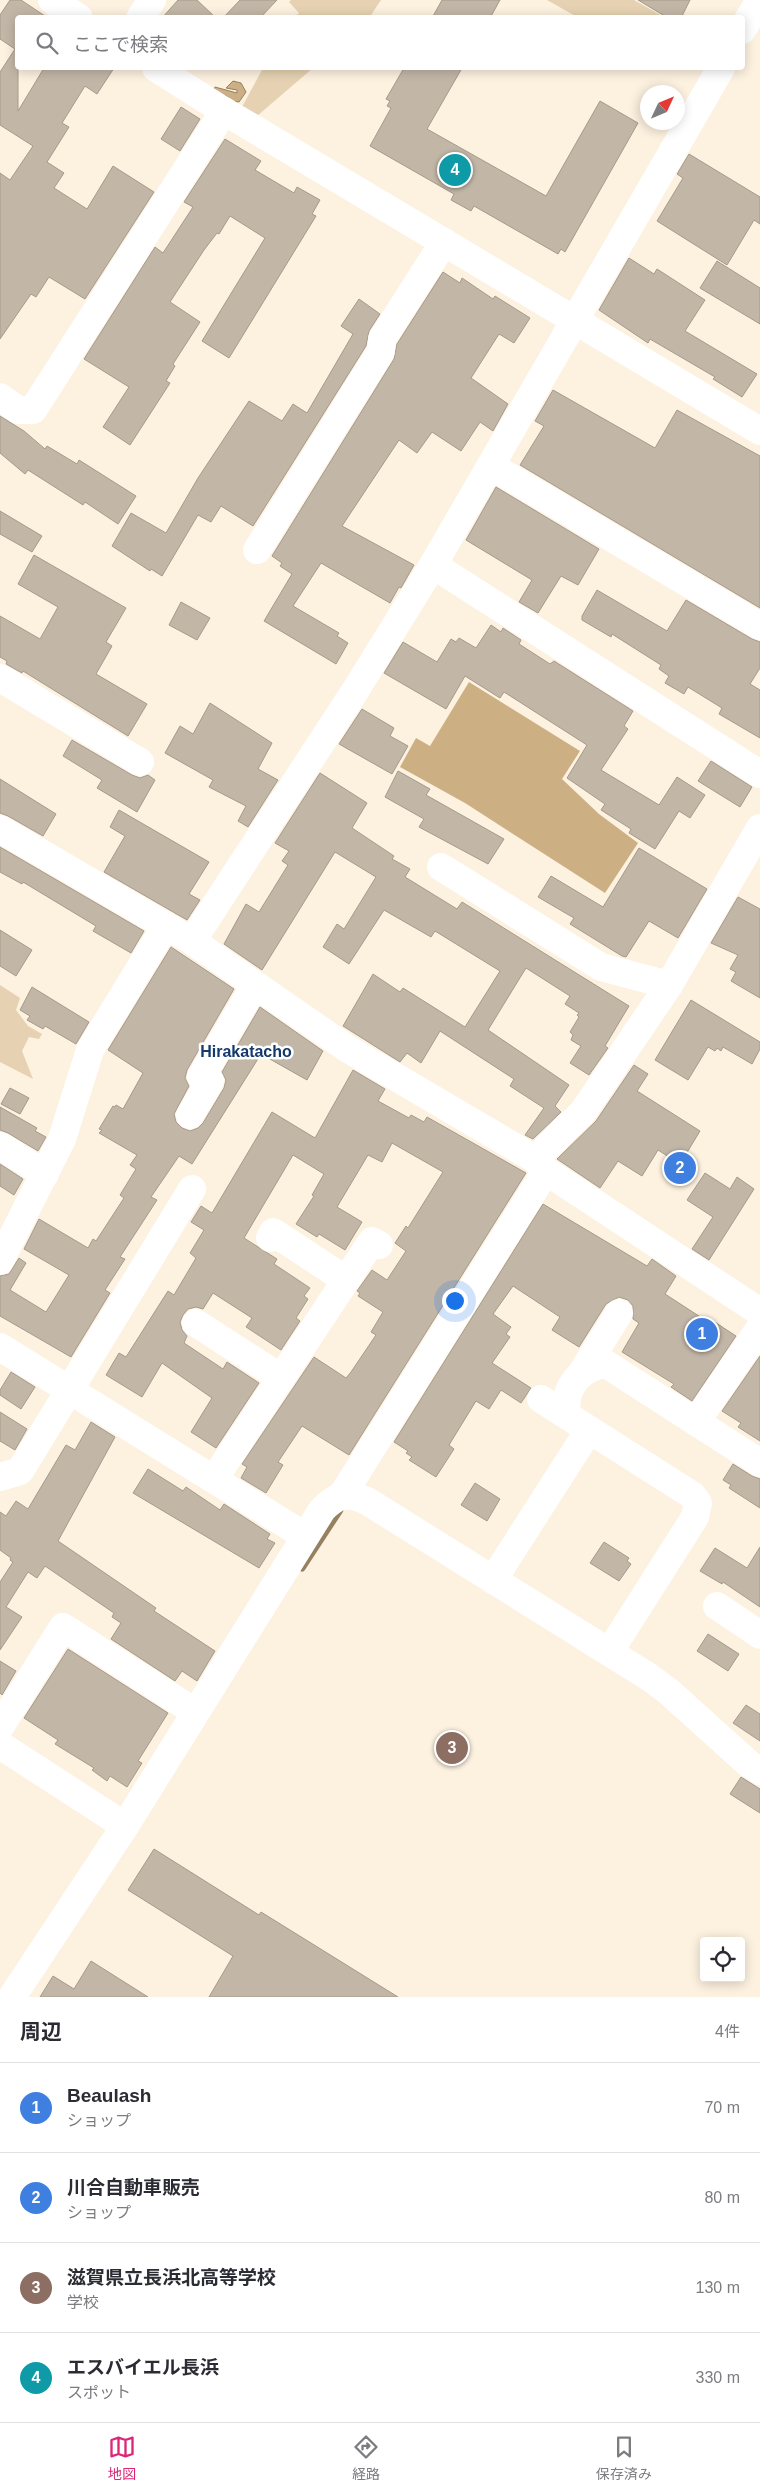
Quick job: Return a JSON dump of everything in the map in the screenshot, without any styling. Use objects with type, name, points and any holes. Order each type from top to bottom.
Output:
[{"type":"street","points":[[52,0],[74,15]]},
{"type":"street","points":[[142,15],[152,0]]},
{"type":"street","points":[[745,25],[760,0]]},
{"type":"street","points":[[159,70],[573,321],[760,431]]},
{"type":"street","points":[[192,941],[356,691],[433,565],[719,70]]},
{"type":"street","points":[[0,397],[18,410],[33,410],[224,111]]},
{"type":"street","points":[[257,550],[382,351],[382,339],[444,242]]},
{"type":"street","points":[[491,466],[760,626]]},
{"type":"street","points":[[433,565],[760,774]]},
{"type":"street","points":[[0,678],[140,762]]},
{"type":"street","points":[[12,1997],[125,1826],[305,1536],[329,1502],[344,1494],[540,1165],[583,1112],[669,985],[760,828]]},
{"type":"street","points":[[0,830],[192,941],[348,1048],[540,1165],[760,1312]]},
{"type":"street","points":[[441,867],[601,967],[669,985]]},
{"type":"street","points":[[3,1247],[62,1139],[90,1050],[165,927]]},
{"type":"street","points":[[190,1115],[210,1082],[201,1076],[255,985]]},
{"type":"street","points":[[0,1146],[44,1174]]},
{"type":"street","points":[[0,1477],[20,1471],[192,1189]]},
{"type":"street","points":[[270,1238],[273,1232],[346,1280]]},
{"type":"street","points":[[214,1479],[372,1241],[379,1245]]},
{"type":"street","points":[[578,1422],[566,1402],[569,1389],[581,1374],[618,1313]]},
{"type":"street","points":[[196,1323],[281,1378]]},
{"type":"street","points":[[696,1422],[760,1328]]},
{"type":"street","points":[[0,1347],[305,1536]]},
{"type":"street","points":[[581,1374],[593,1367],[606,1364],[760,1463]]},
{"type":"street","points":[[541,1399],[692,1495],[698,1508],[696,1517],[610,1651]]},
{"type":"street","points":[[493,1580],[578,1422]]},
{"type":"street","points":[[344,1494],[367,1501],[610,1651],[668,1691],[749,1764],[760,1771]]},
{"type":"street","points":[[717,1606],[760,1635]]},
{"type":"street","points":[[0,1727],[63,1627],[195,1712]]},
{"type":"street","points":[[0,1745],[125,1826]]},
{"type":"shaded area","points":[[291,0],[381,0],[371,15],[297,15],[299,13],[289,2]]},
{"type":"shaded area","points":[[547,0],[634,0],[660,15],[573,15]]},
{"type":"shaded area","points":[[262,70],[311,70],[257,116],[242,107]]},
{"type":"shaded area","points":[[233,81],[241,83],[246,92],[239,102],[231,101],[228,97],[214,90],[215,87],[237,93],[237,90],[226,88]]},
{"type":"shaded area","points":[[469,682],[580,751],[562,779],[599,814],[638,843],[605,893],[465,803],[400,767],[416,738],[430,746]]},
{"type":"shaded area","points":[[0,985],[20,998],[16,1010],[28,1026],[42,1034],[39,1039],[29,1037],[22,1051],[33,1079],[0,1062]]},
{"type":"building","points":[[10,0],[21,0],[44,15],[15,15],[15,49],[0,39],[0,15]]},
{"type":"building","points":[[178,0],[197,0],[213,15],[165,15]]},
{"type":"building","points":[[240,0],[277,0],[263,15],[226,15]]},
{"type":"building","points":[[442,0],[500,0],[492,15],[434,15]]},
{"type":"building","points":[[638,0],[690,0],[682,15],[663,15]]},
{"type":"building","points":[[15,49],[15,70],[18,70],[18,111],[43,70],[113,70],[97,94],[85,86],[62,123],[69,127],[47,162],[64,173],[54,188],[87,209],[113,166],[154,192],[85,299],[49,277],[36,297],[31,294],[0,339],[0,173],[10,180],[33,146],[0,125],[0,72]]},
{"type":"building","points":[[403,70],[461,70],[427,129],[546,196],[600,101],[638,123],[565,252],[561,249],[558,254],[474,206],[471,211],[451,200],[454,194],[370,146],[391,108],[387,106],[390,101],[386,99]]},
{"type":"building","points":[[181,107],[200,119],[180,151],[161,139]]},
{"type":"building","points":[[225,139],[261,161],[255,170],[294,193],[297,187],[320,200],[312,214],[316,216],[229,358],[202,341],[265,238],[230,216],[219,234],[217,233],[204,250],[170,302],[200,322],[173,364],[175,366],[166,381],[170,383],[130,445],[103,427],[129,387],[84,359],[155,247],[163,253],[193,207],[184,202]]},
{"type":"building","points":[[689,154],[760,197],[760,224],[754,220],[727,265],[657,221],[683,178],[677,174]]},
{"type":"building","points":[[629,258],[654,274],[657,269],[705,300],[685,331],[757,374],[742,397],[713,379],[715,377],[650,339],[648,343],[599,310]]},
{"type":"building","points":[[717,261],[760,288],[760,324],[700,288]]},
{"type":"building","points":[[443,272],[460,283],[462,278],[493,299],[495,296],[530,318],[514,343],[499,334],[471,378],[508,404],[493,431],[480,422],[461,451],[432,432],[417,453],[399,440],[342,526],[414,565],[390,603],[321,563],[293,606],[339,633],[337,636],[348,643],[336,664],[264,621],[292,574],[280,566],[282,563],[272,556],[394,359],[397,344]]},
{"type":"building","points":[[359,299],[380,314],[369,331],[366,346],[253,526],[221,506],[211,522],[198,515],[162,576],[151,569],[150,571],[112,546],[131,513],[166,533],[198,478],[249,401],[282,421],[293,404],[307,413],[353,334],[341,326]]},
{"type":"building","points":[[553,390],[655,448],[677,410],[760,456],[760,608],[520,465],[544,426],[535,421]]},
{"type":"building","points":[[0,416],[24,431],[45,449],[47,446],[77,464],[79,460],[136,496],[118,524],[85,502],[83,505],[28,470],[25,474],[0,453]]},
{"type":"building","points":[[496,487],[599,549],[578,585],[561,576],[538,613],[519,602],[532,580],[466,540]]},
{"type":"building","points":[[0,511],[42,536],[32,552],[0,534]]},
{"type":"building","points":[[34,555],[126,608],[106,642],[112,646],[96,674],[147,704],[128,736],[23,671],[22,673],[6,664],[7,661],[0,657],[0,616],[40,639],[58,607],[18,584]]},
{"type":"building","points":[[597,590],[667,631],[686,600],[760,642],[760,668],[750,684],[760,690],[760,738],[719,714],[722,708],[688,687],[684,694],[665,683],[669,676],[659,669],[661,665],[612,634],[611,637],[582,620],[582,616]]},
{"type":"building","points":[[181,602],[210,618],[197,640],[169,625]]},
{"type":"building","points":[[491,625],[501,632],[503,628],[521,640],[519,644],[550,664],[554,661],[633,711],[624,726],[628,729],[601,770],[659,805],[677,777],[705,795],[690,818],[679,811],[655,849],[629,833],[631,829],[601,810],[605,804],[567,778],[587,745],[504,692],[500,698],[465,676],[446,709],[384,673],[403,642],[437,662],[451,639],[456,642],[459,638],[476,648]]},
{"type":"building","points":[[210,703],[272,743],[258,769],[278,780],[248,827],[238,821],[246,806],[209,787],[213,780],[165,753],[180,726],[193,734]]},
{"type":"building","points":[[362,709],[394,728],[390,736],[408,746],[392,774],[339,744]]},
{"type":"building","points":[[72,740],[132,775],[140,778],[148,775],[155,780],[137,812],[97,788],[102,780],[63,756]]},
{"type":"building","points":[[711,761],[752,787],[740,807],[698,781]]},
{"type":"building","points":[[398,771],[430,789],[426,795],[504,839],[488,864],[419,827],[424,819],[385,797]]},
{"type":"building","points":[[320,773],[367,803],[352,828],[394,856],[392,859],[410,869],[405,877],[457,909],[462,902],[629,1006],[605,1046],[608,1048],[589,1075],[570,1063],[581,1046],[571,1040],[573,1035],[570,1032],[579,1017],[577,1015],[579,1013],[565,1004],[570,996],[526,968],[488,1030],[569,1085],[555,1106],[561,1112],[533,1139],[525,1135],[544,1108],[510,1086],[514,1079],[440,1031],[421,1063],[407,1053],[400,1062],[343,1026],[373,974],[400,992],[403,988],[465,1027],[500,971],[435,931],[431,937],[384,910],[349,964],[323,947],[337,924],[344,929],[376,877],[335,852],[262,970],[224,944],[246,904],[259,912],[288,865],[282,861],[289,851],[275,843]]},
{"type":"building","points":[[0,779],[56,814],[43,836],[0,813]]},
{"type":"building","points":[[119,810],[209,862],[189,894],[200,900],[187,920],[104,872],[125,836],[110,827]]},
{"type":"building","points":[[0,847],[144,931],[131,953],[93,931],[96,926],[23,882],[22,884],[0,872]]},
{"type":"building","points":[[639,848],[707,889],[678,938],[649,921],[626,957],[622,956],[570,924],[574,918],[538,897],[551,876],[603,907]]},
{"type":"building","points":[[738,897],[760,909],[760,998],[731,981],[736,972],[730,969],[738,955],[711,943]]},
{"type":"building","points":[[0,930],[32,950],[16,976],[0,966]]},
{"type":"building","points":[[171,947],[234,989],[187,1070],[185,1078],[189,1086],[174,1114],[176,1122],[182,1128],[190,1131],[198,1128],[203,1123],[224,1088],[226,1080],[222,1072],[260,1007],[323,1051],[307,1080],[261,1054],[192,1164],[179,1156],[151,1197],[157,1200],[120,1257],[125,1259],[105,1290],[110,1293],[71,1357],[0,1316],[0,1276],[9,1274],[19,1258],[26,1263],[10,1290],[46,1312],[69,1275],[24,1249],[39,1219],[88,1248],[93,1239],[96,1241],[124,1198],[120,1195],[136,1169],[130,1165],[137,1155],[99,1133],[102,1130],[99,1129],[113,1106],[115,1107],[116,1105],[123,1109],[143,1073],[108,1050]]},
{"type":"building","points":[[32,987],[89,1022],[76,1044],[45,1026],[43,1029],[27,1020],[30,1016],[20,1010]]},
{"type":"building","points":[[691,1000],[760,1042],[760,1049],[752,1064],[723,1047],[721,1051],[717,1048],[715,1051],[708,1047],[688,1080],[655,1060]]},
{"type":"building","points":[[634,1065],[648,1074],[637,1091],[700,1131],[680,1164],[658,1150],[642,1176],[618,1161],[600,1188],[557,1159],[596,1121]]},
{"type":"building","points":[[353,1070],[385,1089],[378,1101],[409,1118],[411,1115],[424,1122],[427,1117],[526,1173],[349,1455],[302,1426],[278,1462],[283,1465],[266,1493],[241,1478],[247,1467],[242,1464],[314,1357],[346,1378],[351,1372],[376,1335],[371,1332],[383,1312],[358,1296],[360,1293],[357,1291],[372,1270],[387,1280],[406,1251],[395,1243],[406,1226],[408,1228],[443,1172],[392,1143],[382,1162],[368,1155],[337,1207],[362,1222],[345,1250],[319,1234],[317,1237],[296,1224],[314,1196],[312,1195],[324,1174],[293,1155],[244,1238],[277,1259],[274,1264],[310,1288],[304,1296],[308,1299],[296,1318],[300,1321],[281,1350],[246,1327],[252,1318],[213,1293],[203,1309],[196,1307],[188,1309],[180,1322],[182,1330],[187,1336],[184,1343],[223,1369],[227,1362],[259,1383],[216,1448],[191,1432],[212,1398],[162,1363],[142,1397],[106,1375],[119,1353],[126,1357],[168,1291],[174,1295],[196,1258],[190,1253],[204,1230],[191,1222],[201,1206],[212,1213],[272,1112],[315,1138]]},
{"type":"building","points":[[10,1088],[29,1098],[20,1114],[1,1104]]},
{"type":"building","points":[[0,1107],[37,1128],[35,1131],[46,1137],[38,1151],[0,1130]]},
{"type":"building","points":[[0,1164],[23,1179],[14,1195],[0,1186]]},
{"type":"building","points":[[705,1173],[730,1189],[737,1177],[754,1189],[709,1260],[692,1249],[713,1217],[687,1200]]},
{"type":"building","points":[[543,1204],[647,1266],[652,1259],[676,1276],[665,1294],[705,1320],[707,1317],[736,1336],[692,1401],[671,1387],[674,1384],[622,1352],[639,1323],[633,1319],[633,1306],[628,1300],[619,1297],[606,1304],[579,1347],[552,1330],[560,1317],[513,1286],[493,1314],[511,1327],[506,1334],[510,1337],[492,1363],[531,1388],[521,1403],[501,1390],[489,1409],[476,1401],[449,1445],[454,1449],[436,1477],[409,1460],[412,1457],[406,1453],[408,1451],[394,1442]]},
{"type":"building","points":[[760,1356],[760,1441],[738,1427],[741,1423],[722,1411]]},
{"type":"building","points":[[11,1372],[35,1387],[21,1409],[0,1395],[0,1390]]},
{"type":"building","points":[[0,1412],[27,1429],[15,1450],[0,1441]]},
{"type":"building","points":[[91,1422],[115,1437],[58,1541],[156,1608],[154,1611],[215,1651],[197,1681],[182,1671],[175,1681],[111,1639],[121,1623],[112,1617],[114,1613],[45,1566],[37,1578],[28,1572],[6,1607],[22,1617],[0,1650],[0,1582],[13,1562],[10,1560],[11,1558],[0,1550],[0,1512],[6,1516],[16,1501],[28,1509],[66,1445],[75,1450]]},
{"type":"building","points":[[733,1464],[760,1479],[760,1508],[729,1488],[731,1485],[723,1480]]},
{"type":"building","points":[[148,1469],[183,1491],[186,1487],[220,1510],[224,1504],[270,1534],[267,1539],[275,1543],[259,1568],[133,1493]]},
{"type":"building","points":[[475,1483],[500,1499],[487,1521],[461,1505]]},
{"type":"building","points":[[604,1542],[629,1558],[627,1561],[631,1564],[619,1581],[590,1563]]},
{"type":"building","points":[[760,1547],[760,1607],[723,1582],[722,1584],[700,1571],[715,1548],[747,1568]]},
{"type":"building","points":[[708,1634],[739,1654],[728,1671],[697,1651]]},
{"type":"building","points":[[68,1649],[168,1713],[138,1761],[142,1763],[127,1787],[110,1776],[107,1781],[92,1770],[94,1768],[55,1744],[58,1740],[24,1718]]},
{"type":"building","points":[[0,1661],[16,1671],[2,1695],[0,1693]]},
{"type":"building","points":[[746,1705],[760,1714],[760,1741],[733,1723]]},
{"type":"building","points":[[741,1777],[760,1789],[760,1813],[730,1794]]},
{"type":"building","points":[[154,1849],[259,1915],[261,1912],[398,1997],[209,1997],[233,1956],[128,1890]]},
{"type":"building","points":[[91,1961],[148,1997],[40,1997],[53,1976],[74,1989]]},
{"type":"waterway","points":[[302,1568],[340,1510]]},
{"type":"place","name":"エスバイエル長浜","points":[[455,170]]},
{"type":"place","name":"川合自動車販売","points":[[680,1168]]},
{"type":"place","name":"Beaulash","points":[[702,1334]]},
{"type":"place","name":"滋賀県立長浜北高等学校","points":[[452,1748]]},
{"type":"district","name":"Hirakatacho","points":[[246,1051]]}]
